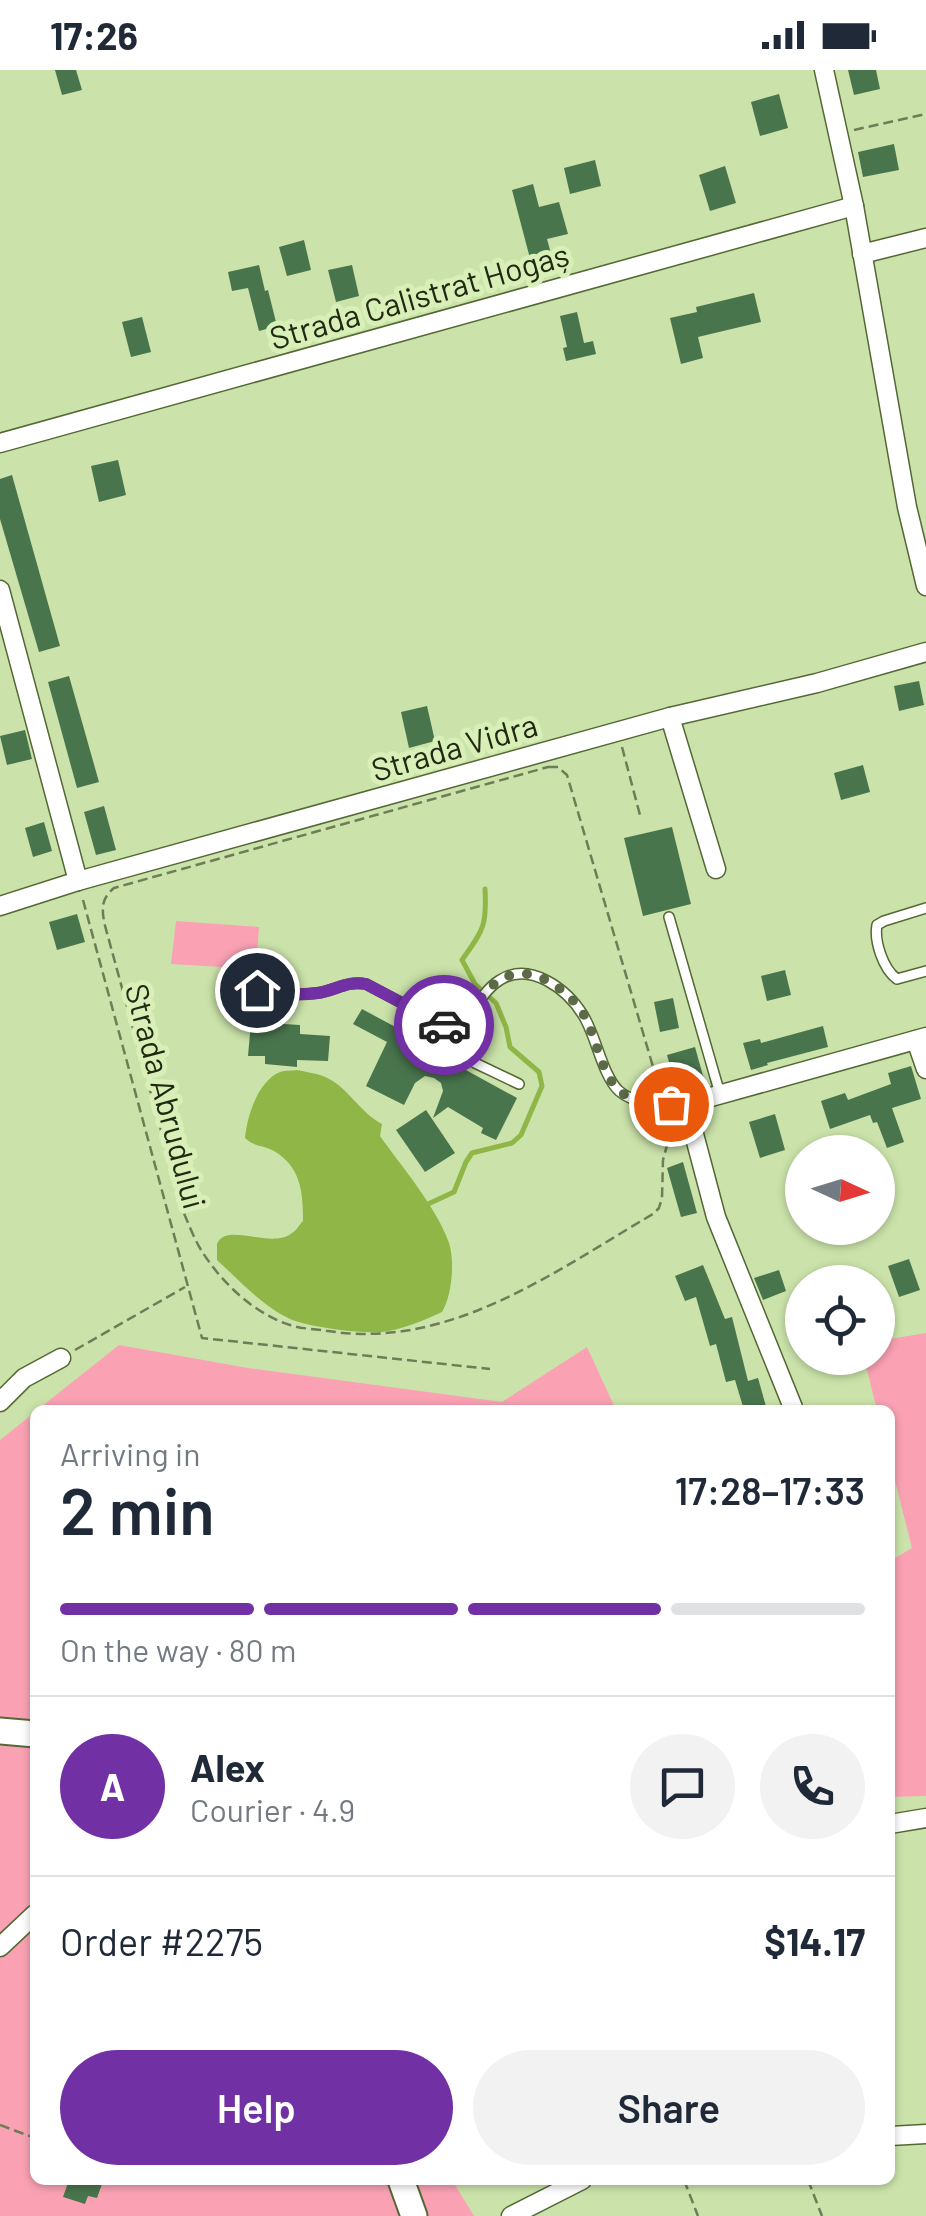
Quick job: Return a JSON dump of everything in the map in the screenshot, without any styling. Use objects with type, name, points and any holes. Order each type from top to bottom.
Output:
[{"type":"street","points":[[824,70],[854,206],[906,507],[926,586]]},
{"type":"street","name":"Strada Calistrat Hogaș","points":[[0,443],[854,206]]},
{"type":"street","points":[[862,254],[926,238]]},
{"type":"street","points":[[0,590],[78,881]]},
{"type":"street","name":"Strada Vidra","points":[[0,906],[618,731],[926,652]]},
{"type":"street","points":[[670,717],[716,869]]},
{"type":"street","points":[[792,1405],[716,1218],[686,1104],[921,1038],[926,1069]]},
{"type":"street","points":[[0,1402],[24,1378],[61,1358]]},
{"type":"street","points":[[0,1731],[30,1734]]},
{"type":"street","points":[[895,1823],[926,1818]]},
{"type":"street","points":[[0,1948],[30,1919]]},
{"type":"street","points":[[895,2136],[926,2134]]},
{"type":"street","points":[[403,2185],[414,2216]]},
{"type":"street","points":[[510,2216],[572,2185]]},
{"type":"lane","points":[[926,908],[884,921],[875,932],[891,976],[897,979],[926,970]]},
{"type":"lane","points":[[669,917],[720,1094]]},
{"type":"lane","points":[[466,1022],[502,978],[519,974],[539,976],[563,990],[584,1015],[606,1070],[620,1091],[644,1103],[686,1104]]},
{"type":"lane","points":[[256,1016],[257,990],[302,995],[324,993],[358,982],[449,1028]]},
{"type":"lane","points":[[455,1022],[470,1026],[472,1034],[465,1044],[450,1040],[449,1028],[455,1022]]},
{"type":"lane","points":[[465,1044],[475,1063],[519,1084]]},
{"type":"path","points":[[838,134],[926,114]]},
{"type":"path","points":[[618,731],[640,820]]},
{"type":"path","points":[[548,767],[558,768],[568,774],[664,1104],[669,1138],[663,1160],[662,1198],[654,1214],[496,1304],[443,1323],[373,1336],[291,1326],[264,1313],[232,1289],[202,1252],[183,1211],[102,903],[114,888],[548,767]]},
{"type":"path","name":"Strada Abrudului","points":[[78,881],[202,1338],[490,1369]]},
{"type":"path","points":[[61,1358],[187,1286]]},
{"type":"path","points":[[0,2125],[30,2136]]},
{"type":"path","points":[[686,2185],[698,2216]]},
{"type":"path","points":[[810,2185],[822,2216]]},
{"type":"shaded area","points":[[176,921],[259,927],[256,969],[171,964]]},
{"type":"shaded area","points":[[297,1070],[331,1080],[382,1124],[380,1136],[428,1202],[449,1243],[452,1278],[442,1312],[382,1332],[309,1325],[270,1307],[217,1260],[217,1244],[222,1238],[283,1237],[303,1221],[301,1190],[290,1165],[274,1151],[245,1138],[251,1110],[266,1083],[280,1072]]},
{"type":"shaded area","points":[[926,1333],[926,1796],[895,1797],[895,1558],[912,1548],[895,1481],[895,1405],[876,1405],[868,1375],[895,1375],[895,1338]]},
{"type":"shaded area","points":[[119,1345],[248,1368],[502,1402],[587,1347],[614,1405],[43,1405]]},
{"type":"shaded area","points":[[30,1416],[30,2185],[455,2185],[474,2216],[0,2216],[0,1440]]},
{"type":"building","points":[[55,70],[76,70],[82,90],[62,95]]},
{"type":"building","points":[[848,70],[876,70],[880,89],[854,95]]},
{"type":"building","points":[[779,94],[788,128],[760,136],[751,102]]},
{"type":"building","points":[[894,144],[899,170],[863,177],[858,152]]},
{"type":"building","points":[[595,160],[601,186],[570,194],[564,168]]},
{"type":"building","points":[[725,166],[736,203],[710,211],[699,175]]},
{"type":"building","points":[[533,184],[539,207],[559,202],[568,234],[547,239],[553,261],[532,266],[512,190]]},
{"type":"building","points":[[304,240],[311,270],[287,276],[279,247]]},
{"type":"building","points":[[259,265],[277,326],[259,331],[248,288],[232,291],[228,272]]},
{"type":"building","points":[[352,265],[359,296],[336,302],[328,270]]},
{"type":"building","points":[[754,293],[761,322],[698,337],[703,358],[681,364],[670,318],[697,312],[696,307]]},
{"type":"building","points":[[577,312],[584,343],[593,341],[596,354],[566,361],[560,316]]},
{"type":"building","points":[[142,317],[151,352],[131,357],[122,322]]},
{"type":"building","points":[[118,460],[126,495],[99,502],[91,466]]},
{"type":"building","points":[[12,475],[60,646],[39,652],[0,519],[0,479]]},
{"type":"building","points":[[69,676],[99,782],[77,788],[48,682]]},
{"type":"building","points":[[919,681],[924,705],[899,711],[894,686]]},
{"type":"building","points":[[427,706],[435,741],[409,748],[401,712]]},
{"type":"building","points":[[25,730],[32,759],[7,765],[0,736]]},
{"type":"building","points":[[863,765],[870,792],[841,800],[834,773]]},
{"type":"building","points":[[104,806],[116,850],[96,855],[84,812]]},
{"type":"building","points":[[44,822],[52,851],[33,857],[25,828]]},
{"type":"building","points":[[672,827],[691,904],[643,916],[624,838]]},
{"type":"building","points":[[77,914],[85,942],[57,950],[49,922]]},
{"type":"building","points":[[785,970],[791,995],[767,1001],[761,976]]},
{"type":"building","points":[[673,998],[679,1028],[660,1032],[654,1002]]},
{"type":"building","points":[[362,1009],[401,1030],[404,1025],[435,1042],[428,1055],[449,1056],[455,1064],[517,1098],[496,1140],[448,1107],[433,1118],[443,1091],[434,1078],[425,1076],[415,1083],[404,1105],[366,1086],[387,1042],[353,1024]]},
{"type":"building","points":[[251,1022],[300,1025],[300,1034],[330,1036],[328,1061],[297,1060],[297,1067],[265,1064],[265,1056],[248,1056]]},
{"type":"building","points":[[823,1026],[828,1047],[751,1070],[743,1043],[760,1039],[761,1043]]},
{"type":"building","points":[[695,1047],[705,1083],[677,1091],[667,1055]]},
{"type":"building","points":[[911,1066],[921,1099],[892,1108],[904,1142],[895,1145],[895,1135],[882,1135],[870,1115],[830,1129],[821,1101],[845,1093],[848,1100],[891,1084],[888,1073]]},
{"type":"building","points":[[426,1110],[455,1153],[425,1172],[396,1130]]},
{"type":"building","points":[[775,1114],[785,1150],[760,1158],[749,1122]]},
{"type":"building","points":[[683,1162],[697,1213],[681,1217],[667,1168]]},
{"type":"building","points":[[909,1259],[920,1290],[899,1297],[895,1265],[891,1265]]},
{"type":"building","points":[[703,1265],[725,1319],[732,1317],[748,1381],[758,1378],[766,1405],[742,1405],[735,1380],[726,1382],[716,1344],[710,1346],[696,1297],[685,1301],[675,1276]]},
{"type":"building","points":[[779,1270],[785,1291],[763,1300],[754,1278]]},
{"type":"building","points":[[67,2185],[102,2185],[97,2198],[88,2196],[85,2204],[63,2197]]},
{"type":"waterway","points":[[428,1204],[454,1192],[472,1153],[512,1143],[521,1135],[542,1086],[539,1072],[510,1047],[496,1003],[475,984],[462,960],[482,928],[485,889]]},
{"type":"way so far","points":[[444,1025],[449,1028],[459,1020],[466,1022],[502,978],[519,974],[539,976],[563,990],[584,1015],[606,1070],[620,1091],[644,1103],[671,1104]]},
{"type":"route","points":[[257,990],[302,995],[324,993],[358,982],[444,1025]]}]
